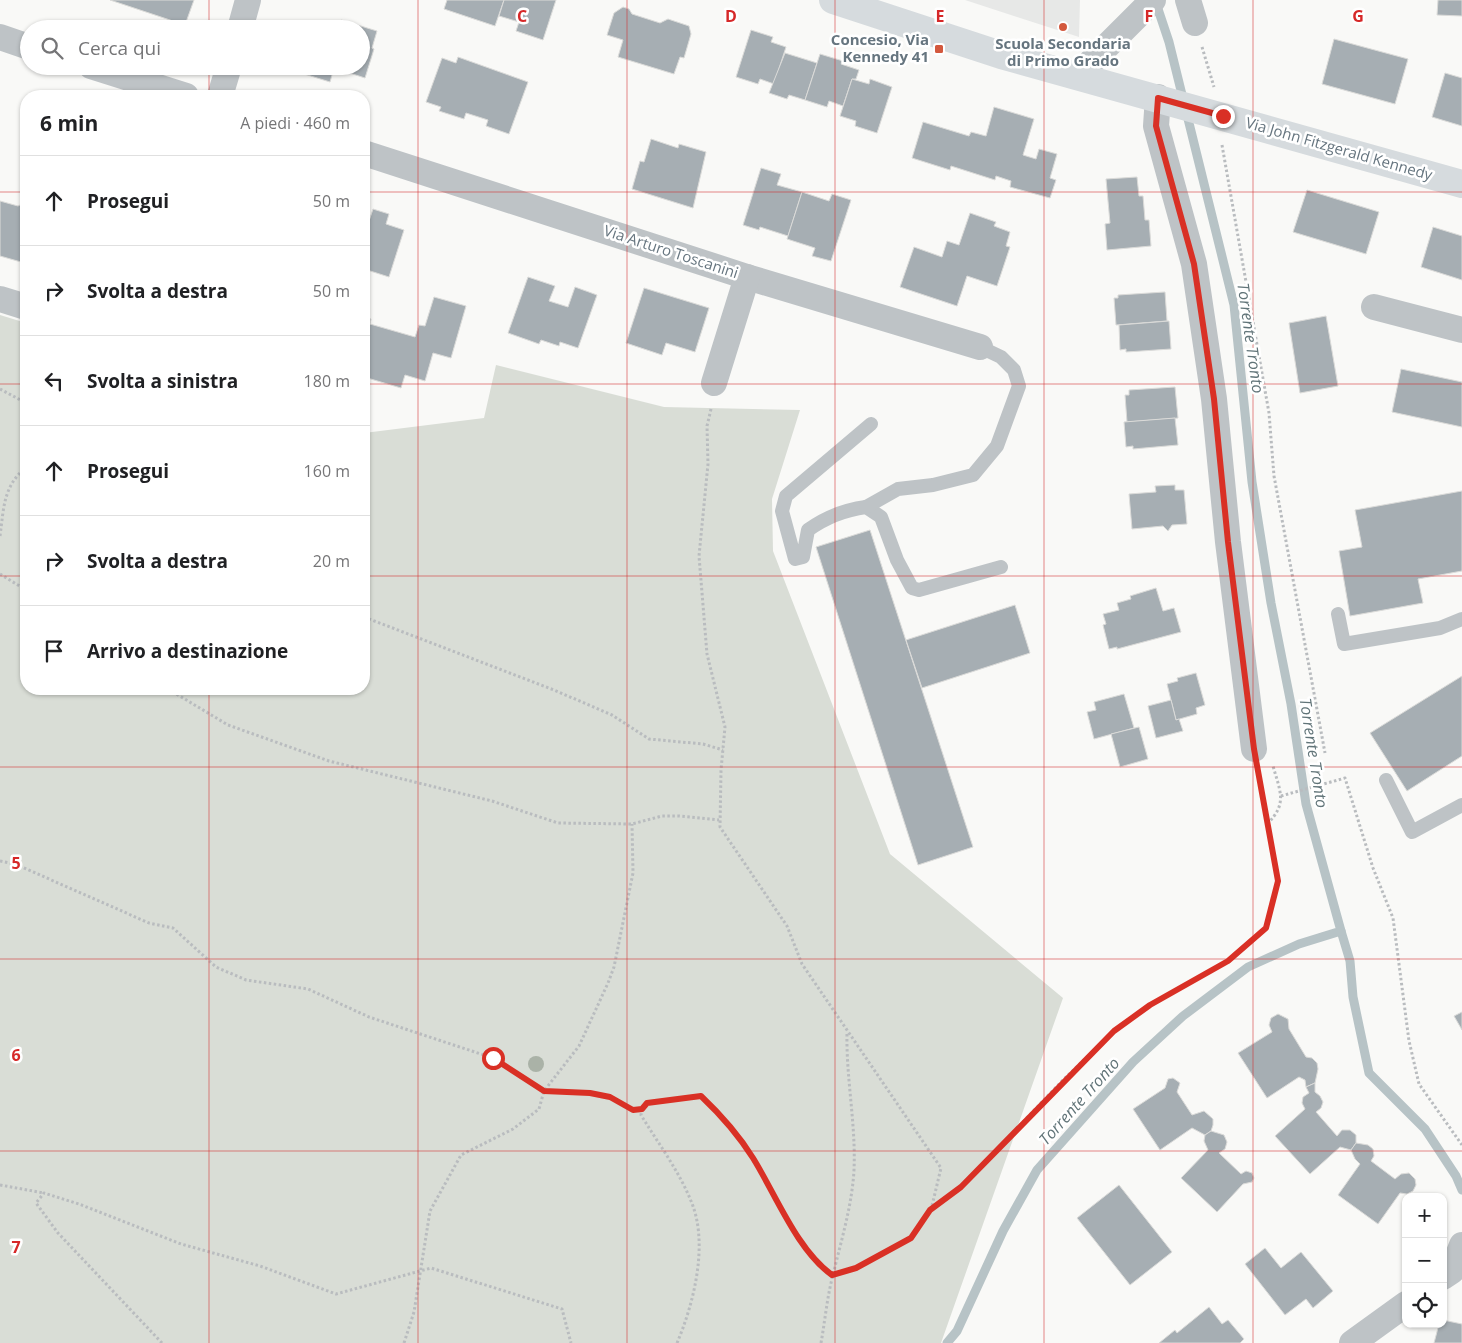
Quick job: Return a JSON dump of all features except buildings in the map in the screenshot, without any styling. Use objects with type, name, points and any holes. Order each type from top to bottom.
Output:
[{"type":"street","points":[[242,20],[248,0]]},
{"type":"street","name":"Via John Fitzgerald Kennedy","points":[[833,0],[1001,55],[1162,98],[1462,184]]},
{"type":"street","points":[[1077,76],[1147,6]]},
{"type":"street","points":[[0,38],[20,44]]},
{"type":"street","points":[[120,75],[167,90]]},
{"type":"street","points":[[222,90],[226,75]]},
{"type":"street","points":[[1162,98],[1156,126],[1194,264],[1214,399],[1228,542],[1254,749]]},
{"type":"street","name":"Via Arturo Toscanini","points":[[370,155],[747,276],[980,347]]},
{"type":"street","points":[[714,384],[747,276]]},
{"type":"street","points":[[0,299],[20,305]]},
{"type":"street","points":[[1374,307],[1462,330]]},
{"type":"street","points":[[1447,1274],[1452,1270],[1462,1245]]},
{"type":"street","points":[[1352,1343],[1402,1307]]},
{"type":"lane","points":[[871,424],[786,496],[782,511],[795,559],[803,558],[808,530],[823,519],[848,510],[866,507],[898,489],[933,484],[973,475],[997,446],[1019,386],[1014,370],[1002,356],[980,347]]},
{"type":"lane","points":[[866,507],[881,517],[897,560],[912,588],[919,590],[1001,567]]},
{"type":"lane","points":[[1338,614],[1344,644],[1440,628],[1462,619]]},
{"type":"lane","points":[[1386,780],[1412,832],[1462,804]]},
{"type":"path","points":[[1194,20],[1217,114],[1269,413],[1274,476],[1325,753]]},
{"type":"path","points":[[714,384],[707,426],[708,464],[699,556],[707,654],[725,727],[722,750],[720,827],[788,926],[802,964],[941,1168],[930,1210]]},
{"type":"path","points":[[0,389],[20,400]]},
{"type":"path","points":[[0,536],[5,500],[13,479],[20,473]]},
{"type":"path","points":[[0,574],[20,586]]},
{"type":"path","points":[[370,619],[554,690],[612,715],[649,739],[704,744],[722,750]]},
{"type":"path","points":[[178,695],[228,725],[329,761],[492,801],[558,823],[632,824],[662,816],[720,820]]},
{"type":"path","points":[[832,1275],[856,1268],[911,1238],[930,1210],[961,1187],[1114,1031],[1150,1005],[1228,961],[1266,928],[1278,881],[1266,824],[1254,749]]},
{"type":"path","points":[[1266,824],[1278,814],[1281,796],[1345,778],[1370,858],[1393,918],[1409,1041],[1419,1084],[1462,1145]]},
{"type":"path","points":[[404,1343],[414,1312],[430,1211],[461,1155],[513,1129],[539,1109],[544,1091],[579,1046],[614,967],[633,874],[632,824]]},
{"type":"path","points":[[0,861],[15,864],[149,923],[173,928],[216,967],[246,980],[308,989],[369,1017],[493,1058],[544,1091],[590,1093],[610,1097],[633,1110],[642,1109]]},
{"type":"path","points":[[821,1343],[832,1275],[841,1249],[854,1171],[847,1065],[847,1032]]},
{"type":"path","points":[[678,1343],[697,1275],[698,1231],[692,1202],[641,1115],[642,1109],[647,1103],[701,1096],[729,1123],[752,1156],[801,1240],[819,1266],[832,1275]]},
{"type":"path","points":[[0,1185],[44,1193],[79,1204],[181,1244],[260,1266],[336,1294],[431,1268],[562,1309],[571,1343]]},
{"type":"path","points":[[44,1193],[36,1203],[58,1233],[162,1343]]},
{"type":"shaded area","name":"Scuola Secondaria di Primo Grado","points":[[965,0],[1080,0],[1079,37],[1017,17]]},
{"type":"shaded area","points":[[0,315],[20,321],[20,695],[370,695],[370,432],[484,418],[496,365],[664,407],[800,410],[772,499],[773,551],[890,854],[1063,998],[941,1343],[0,1343]]},
{"type":"waterway","name":"Torrente Tronto","points":[[947,1343],[957,1331],[1003,1231],[1037,1170],[1133,1062],[1183,1016],[1248,967],[1299,944],[1341,931],[1306,804],[1291,704],[1271,603],[1252,482],[1234,305],[1169,42],[1156,3]]},
{"type":"waterway","points":[[1341,931],[1350,961],[1353,997],[1369,1073],[1425,1129],[1456,1176],[1462,1190]]},
{"type":"place","name":"Scuola Secondaria di Primo Grado","points":[[1063,27]]},
{"type":"place","name":"Concesio, Via Kennedy 41","points":[[939,49]]},
{"type":"route","points":[[493,1058],[544,1091],[590,1093],[610,1097],[633,1110],[642,1109],[647,1103],[701,1096],[729,1123],[752,1156],[801,1240],[819,1266],[832,1275],[856,1268],[911,1238],[930,1210],[961,1187],[1062,1081],[1114,1031],[1150,1005],[1228,961],[1266,928],[1278,881],[1266,824],[1253,742],[1228,542],[1214,399],[1194,264],[1156,126],[1158,98],[1223,116]]}]
